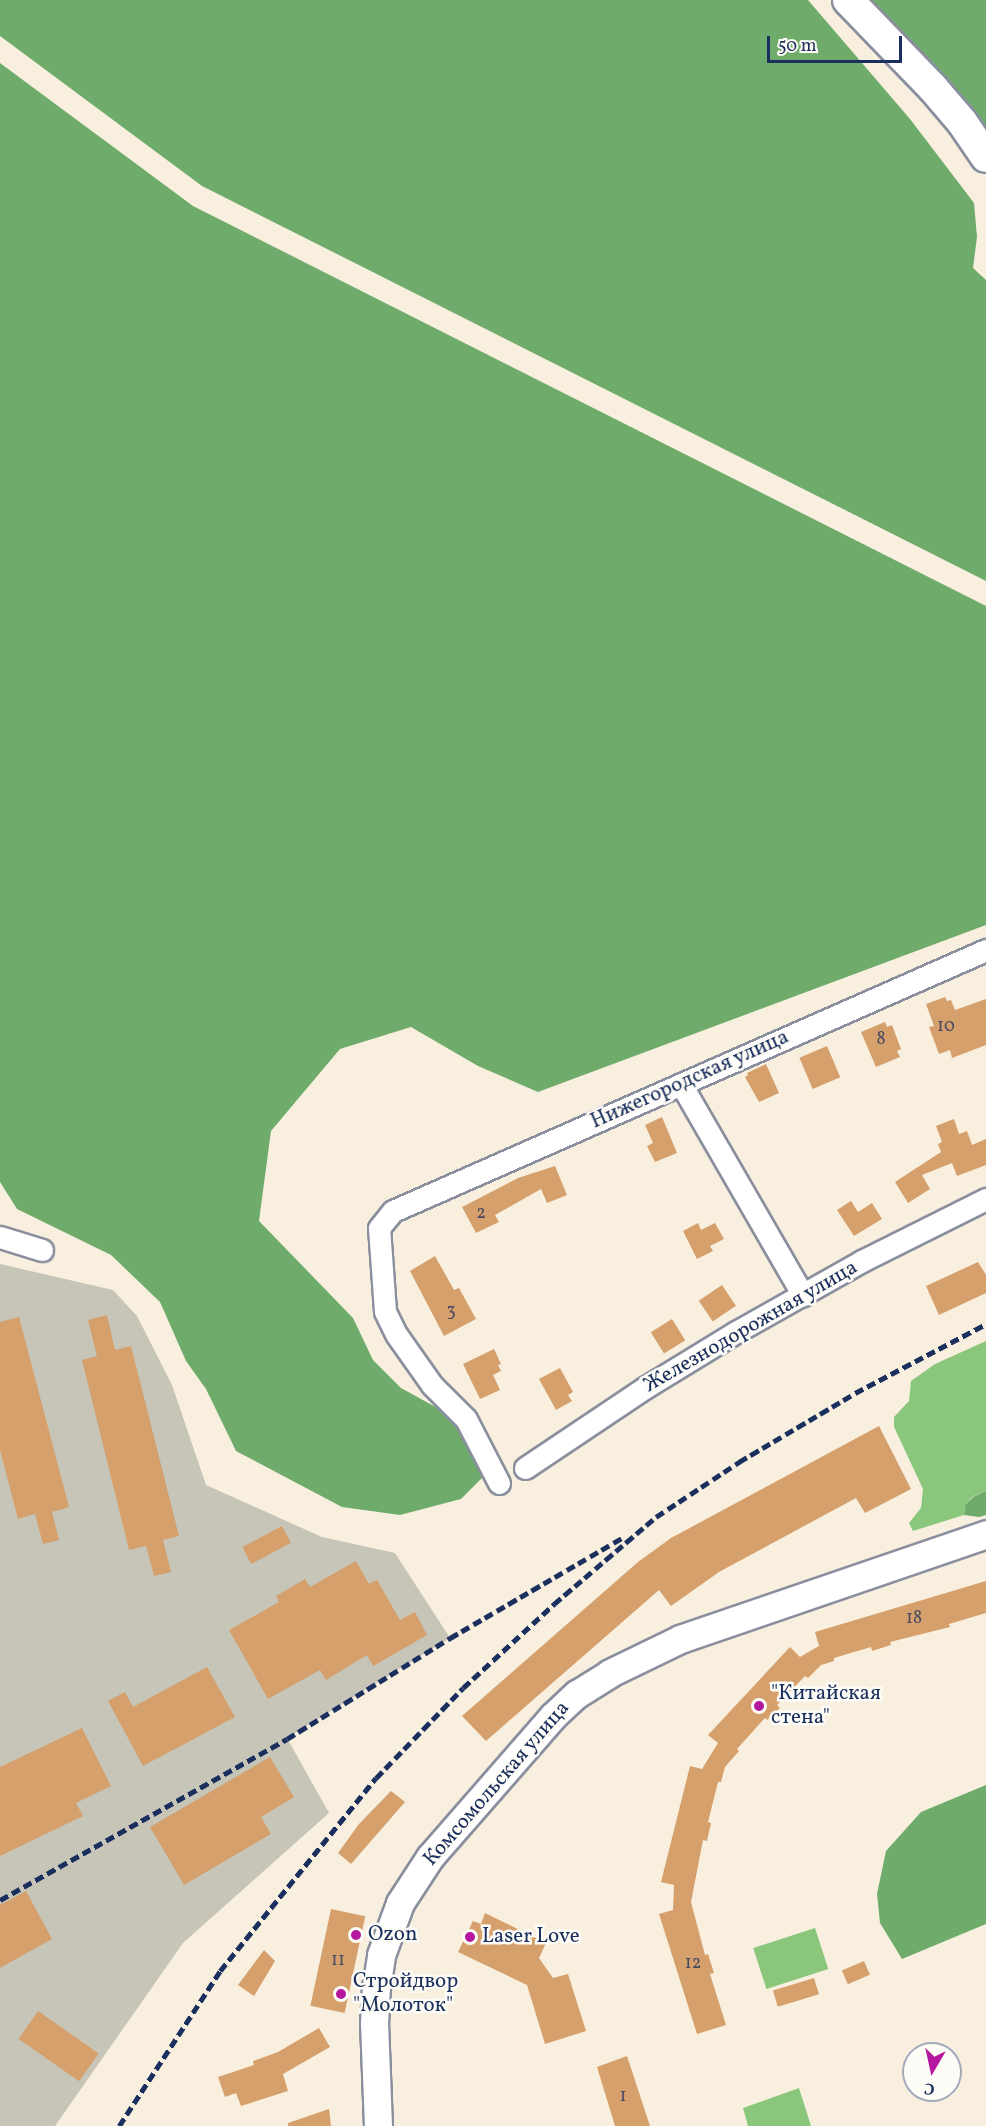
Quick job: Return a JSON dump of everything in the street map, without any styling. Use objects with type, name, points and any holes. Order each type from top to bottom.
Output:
[{"type":"main road","points":[[848,0],[963,122],[986,157]]},
{"type":"street","name":"Нижегородская улица","points":[[499,1483],[466,1419],[432,1385],[396,1334],[385,1311],[379,1228],[393,1211],[986,950]]},
{"type":"street","points":[[681,1084],[803,1295]]},
{"type":"street","name":"Железнодорожная улица","points":[[525,1468],[646,1387],[736,1332],[986,1199]]},
{"type":"street","points":[[0,1238],[42,1250]]},
{"type":"street","name":"Комсомольская улица","points":[[378,2126],[375,2052],[376,1988],[381,1956],[397,1911],[430,1857],[553,1716],[577,1694],[610,1673],[680,1639],[986,1534]]},
{"type":"shaded area","points":[[0,1264],[113,1290],[137,1316],[172,1385],[206,1485],[322,1537],[395,1553],[450,1638],[287,1738],[329,1813],[183,1943],[55,2126],[0,2126]]},
{"type":"green space","points":[[0,0],[808,0],[910,119],[974,203],[977,237],[973,268],[986,280],[986,581],[202,186],[0,36]]},
{"type":"green space","points":[[869,0],[986,0],[986,140],[963,106]]},
{"type":"green space","points":[[0,63],[193,206],[986,606],[986,925],[538,1092],[478,1066],[411,1027],[340,1049],[271,1131],[259,1221],[353,1318],[373,1360],[401,1388],[452,1416],[486,1474],[461,1499],[400,1515],[342,1507],[236,1451],[206,1389],[186,1361],[160,1302],[111,1255],[17,1209],[0,1182]]},
{"type":"green space","points":[[986,1341],[986,1491],[972,1497],[965,1505],[964,1515],[913,1531],[909,1523],[921,1508],[923,1489],[894,1427],[894,1417],[909,1401],[911,1381],[935,1364]]},
{"type":"green space","points":[[986,1491],[986,1515],[979,1517],[964,1515],[965,1505],[973,1497]]},
{"type":"green space","points":[[986,1785],[986,1924],[902,1959],[880,1923],[877,1894],[886,1851],[921,1812]]},
{"type":"green space","points":[[815,1928],[828,1969],[766,1989],[753,1948]]},
{"type":"green space","points":[[799,2088],[811,2126],[748,2126],[743,2108]]},
{"type":"building","points":[[945,997],[947,1001],[951,1000],[955,1010],[986,999],[986,1045],[952,1058],[950,1050],[939,1054],[929,1027],[934,1026],[926,1004]]},
{"type":"building","points":[[885,1022],[887,1027],[892,1025],[901,1049],[897,1051],[900,1057],[876,1067],[861,1032]]},
{"type":"building","points":[[827,1046],[840,1077],[813,1089],[799,1058]]},
{"type":"building","points":[[766,1064],[779,1093],[759,1102],[745,1077],[747,1073]]},
{"type":"building","points":[[662,1117],[677,1153],[655,1162],[647,1146],[653,1143],[645,1125]]},
{"type":"building","points":[[954,1119],[959,1134],[967,1131],[972,1145],[986,1139],[986,1165],[957,1176],[952,1163],[922,1175],[930,1189],[908,1203],[895,1182],[941,1152],[938,1144],[942,1142],[936,1126]]},
{"type":"building","points":[[555,1166],[567,1195],[547,1203],[541,1189],[495,1215],[499,1222],[476,1233],[462,1207],[518,1178]]},
{"type":"building","points":[[851,1201],[858,1212],[872,1203],[882,1219],[854,1236],[837,1210]]},
{"type":"building","points":[[698,1223],[701,1230],[715,1223],[724,1239],[710,1246],[713,1251],[697,1259],[683,1231]]},
{"type":"building","points":[[435,1256],[454,1290],[459,1288],[476,1319],[444,1336],[410,1271]]},
{"type":"building","points":[[978,1262],[986,1275],[986,1293],[939,1315],[926,1286]]},
{"type":"building","points":[[722,1285],[736,1306],[713,1321],[699,1301]]},
{"type":"building","points":[[107,1315],[115,1350],[131,1346],[179,1536],[163,1540],[171,1572],[154,1576],[146,1546],[129,1550],[82,1360],[97,1356],[88,1320]]},
{"type":"building","points":[[19,1317],[69,1507],[52,1512],[59,1540],[43,1544],[35,1514],[18,1519],[0,1450],[0,1322]]},
{"type":"building","points":[[672,1319],[685,1340],[664,1353],[651,1332]]},
{"type":"building","points":[[494,1349],[501,1364],[498,1365],[501,1371],[493,1375],[500,1390],[480,1399],[463,1364]]},
{"type":"building","points":[[560,1368],[573,1392],[568,1395],[572,1401],[556,1410],[539,1379]]},
{"type":"building","points":[[879,1426],[911,1489],[865,1513],[856,1498],[719,1572],[671,1606],[659,1590],[486,1741],[462,1716],[638,1562],[671,1538]]},
{"type":"building","points":[[282,1526],[291,1543],[251,1564],[242,1547]]},
{"type":"building","points":[[356,1561],[369,1584],[377,1580],[400,1620],[415,1612],[427,1635],[373,1666],[367,1655],[326,1680],[320,1670],[268,1699],[229,1630],[279,1602],[276,1596],[305,1579],[310,1587]]},
{"type":"building","points":[[986,1581],[986,1613],[949,1624],[950,1627],[890,1642],[891,1645],[872,1651],[871,1647],[834,1658],[834,1661],[821,1665],[808,1678],[805,1676],[777,1705],[780,1708],[767,1720],[765,1718],[737,1749],[739,1751],[725,1767],[721,1782],[718,1782],[708,1822],[711,1823],[707,1841],[703,1840],[691,1902],[705,1955],[708,1954],[714,1973],[710,1974],[726,2025],[697,2034],[659,1914],[673,1910],[674,1885],[661,1882],[690,1766],[702,1769],[718,1743],[708,1735],[790,1647],[800,1657],[819,1646],[815,1632]]},
{"type":"building","points":[[207,1667],[235,1717],[143,1766],[108,1701],[125,1692],[133,1707]]},
{"type":"building","points":[[82,1728],[111,1786],[76,1803],[83,1816],[0,1856],[0,1767]]},
{"type":"building","points":[[270,1757],[294,1797],[261,1817],[271,1834],[184,1885],[150,1827]]},
{"type":"building","points":[[391,1791],[405,1802],[351,1864],[338,1853],[359,1824]]},
{"type":"building","points":[[26,1891],[52,1939],[0,1968],[0,1905]]},
{"type":"building","points":[[331,1909],[365,1916],[345,2013],[310,2006]]},
{"type":"building","points":[[485,1913],[546,1943],[539,1958],[553,1978],[568,1974],[586,2031],[545,2044],[527,1985],[458,1952],[473,1921],[481,1924]]},
{"type":"building","points":[[264,1950],[275,1961],[254,1996],[238,1985]]},
{"type":"building","points":[[864,1961],[870,1975],[848,1984],[842,1970]]},
{"type":"building","points":[[814,1978],[819,1994],[778,2007],[773,1991]]},
{"type":"building","points":[[38,2011],[99,2053],[79,2081],[18,2039]]},
{"type":"building","points":[[319,2028],[330,2047],[283,2074],[288,2091],[241,2106],[236,2093],[225,2097],[218,2077],[254,2065],[253,2061],[278,2052]]},
{"type":"building","points":[[627,2056],[650,2126],[615,2126],[597,2067]]},
{"type":"building","points":[[329,2109],[331,2126],[288,2126],[288,2123]]},
{"type":"railway","points":[[119,2126],[220,1971],[376,1778],[463,1688],[554,1604],[656,1517],[739,1462],[855,1393],[986,1324]]},
{"type":"railway","points":[[0,1900],[287,1739],[450,1638],[622,1538]]},
{"type":"place","name":"\"Китайская стена\"","points":[[759,1706]]},
{"type":"place","name":"Ozon","points":[[356,1935]]},
{"type":"place","name":"Laser Love","points":[[470,1937]]},
{"type":"place","name":"Стройдвор \"Молоток\"","points":[[341,1994]]}]
